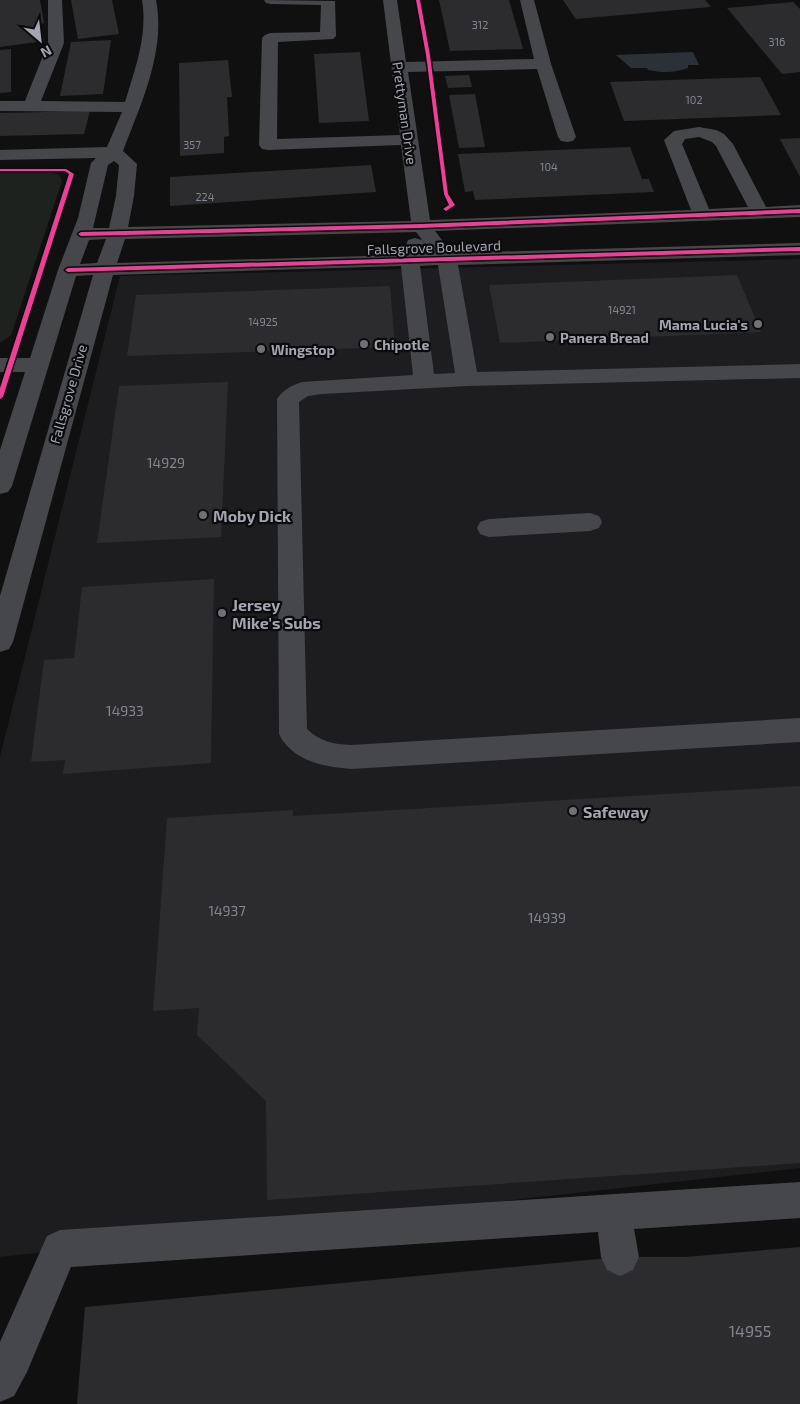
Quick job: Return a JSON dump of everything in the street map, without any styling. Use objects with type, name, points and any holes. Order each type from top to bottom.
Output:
[{"type":"street","points":[[31,106],[56,43],[55,0]]},
{"type":"street","points":[[0,486],[81,234],[100,163],[114,152],[132,107],[150,44],[152,17],[149,0]]},
{"type":"street","points":[[271,0],[328,1],[328,36],[270,38],[268,145],[408,140]]},
{"type":"street","name":"Prettyman Drive","points":[[390,0],[421,226]]},
{"type":"street","points":[[527,0],[543,64],[567,137]]},
{"type":"street","points":[[399,67],[543,64]]},
{"type":"street","points":[[0,106],[132,107]]},
{"type":"street","points":[[702,215],[673,144],[673,140],[680,135],[690,132],[710,134],[724,144],[760,213]]},
{"type":"street","points":[[0,155],[114,152]]},
{"type":"street","name":"Fallsgrove Drive","points":[[0,642],[89,319],[118,234],[127,190],[128,164],[114,152]]},
{"type":"street","name":"Fallsgrove Boulevard","points":[[81,234],[421,226],[800,211]]},
{"type":"street","points":[[421,226],[447,259],[467,379]]},
{"type":"street","points":[[421,226],[410,260],[424,381]]},
{"type":"street","name":"Fallsgrove Boulevard","points":[[68,270],[800,249]]},
{"type":"street","points":[[0,365],[38,365]]},
{"type":"street","points":[[800,371],[424,381],[302,389],[288,399],[293,734],[306,747],[324,755],[351,757],[800,730]]},
{"type":"street","points":[[489,528],[590,522]]},
{"type":"street","points":[[0,1382],[13,1358],[60,1249],[800,1200]]},
{"type":"street","points":[[613,1212],[620,1257]]},
{"type":"shaded area","points":[[693,52],[699,65],[688,65],[688,68],[668,72],[653,71],[647,68],[631,68],[616,55]]},
{"type":"shaded area","points":[[0,170],[46,170],[59,175],[62,181],[11,335],[0,343]]},
{"type":"shaded area","points":[[800,259],[800,1168],[0,1257],[0,757],[120,276]]},
{"type":"building","points":[[0,0],[40,0],[44,23],[41,24],[44,41],[0,47]]},
{"type":"building","points":[[71,0],[112,0],[119,34],[78,39]]},
{"type":"building","points":[[439,0],[509,0],[523,49],[450,51]]},
{"type":"building","points":[[563,0],[705,0],[711,7],[576,19]]},
{"type":"building","points":[[793,2],[800,9],[800,72],[782,74],[727,8]]},
{"type":"building","points":[[111,40],[103,94],[60,96],[71,42]]},
{"type":"building","points":[[11,49],[11,92],[0,93],[0,50]]},
{"type":"building","points":[[360,52],[369,121],[319,123],[314,54]]},
{"type":"building","points":[[228,60],[232,97],[227,97],[229,136],[224,137],[224,153],[180,156],[179,63]]},
{"type":"building","points":[[469,75],[472,87],[448,88],[445,76]]},
{"type":"building","points":[[760,77],[781,115],[624,121],[610,82]]},
{"type":"building","points":[[475,94],[485,147],[459,148],[449,95]]},
{"type":"building","points":[[90,111],[84,134],[0,136],[0,113]]},
{"type":"building","points":[[800,138],[800,177],[780,139]]},
{"type":"building","points":[[630,147],[642,179],[649,179],[654,192],[475,200],[473,191],[465,192],[458,154]]},
{"type":"building","points":[[371,165],[376,192],[170,206],[170,177]]},
{"type":"building","points":[[737,275],[761,332],[500,343],[489,285]]},
{"type":"building","points":[[390,286],[395,347],[127,356],[136,295]]},
{"type":"building","points":[[228,382],[221,537],[97,543],[119,386]]},
{"type":"building","points":[[214,579],[211,763],[63,774],[65,760],[31,762],[44,660],[74,658],[82,587]]},
{"type":"building","points":[[800,786],[800,1163],[267,1200],[266,1101],[197,1035],[199,1008],[153,1011],[167,818],[293,810],[293,816]]},
{"type":"building","points":[[800,1247],[800,1404],[77,1404],[85,1307],[620,1257],[685,1257]]},
{"type":"cycle path","points":[[418,0],[428,55],[446,194],[452,205],[446,209]]},
{"type":"cycle path","points":[[0,170],[66,170],[72,174],[0,397]]},
{"type":"cycle path","points":[[81,234],[421,226],[800,211]]},
{"type":"cycle path","points":[[68,270],[800,249]]},
{"type":"place","name":"Mama Lucia's","points":[[758,324]]},
{"type":"place","name":"Panera Bread","points":[[550,337]]},
{"type":"place","name":"Chipotle","points":[[364,344]]},
{"type":"place","name":"Wingstop","points":[[261,349]]},
{"type":"place","name":"Moby Dick","points":[[203,515]]},
{"type":"place","name":"Jersey Mike's Subs","points":[[222,613]]},
{"type":"place","name":"Safeway","points":[[573,811]]}]
